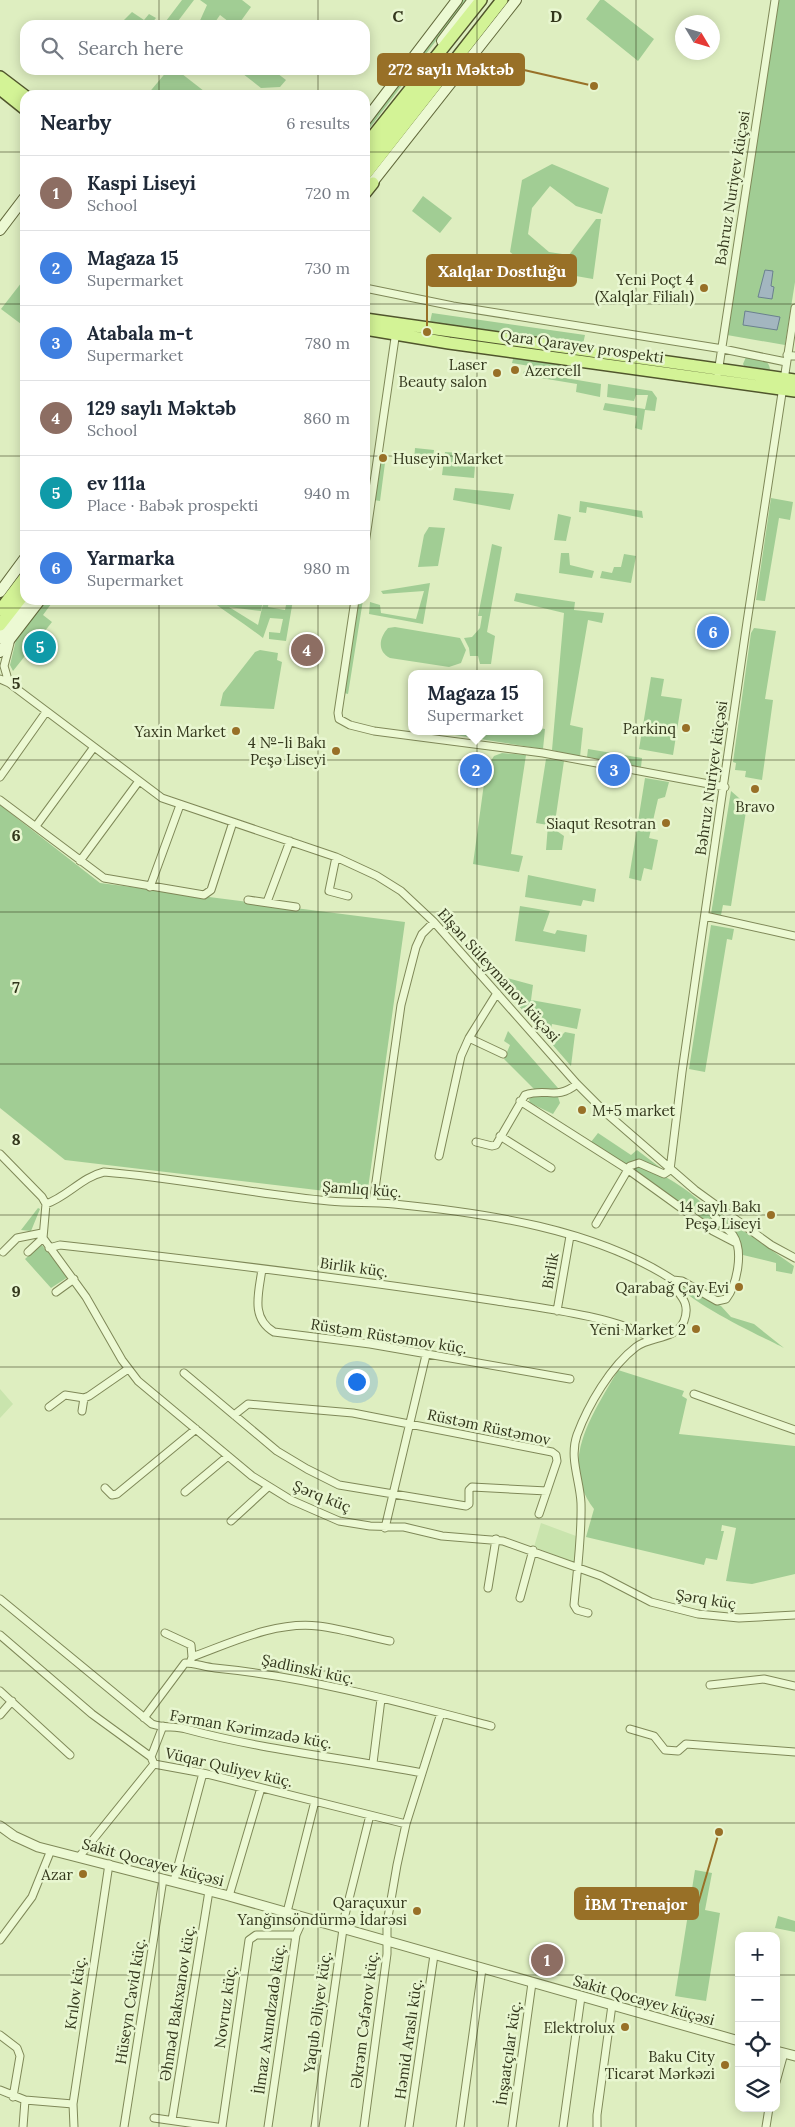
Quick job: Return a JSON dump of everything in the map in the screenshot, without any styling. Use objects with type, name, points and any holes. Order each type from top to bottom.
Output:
[{"type":"main road","points":[[370,114],[457,0]]},
{"type":"main road","points":[[370,135],[473,0]]},
{"type":"main road","points":[[370,140],[481,0]]},
{"type":"main road","points":[[370,155],[493,0]]},
{"type":"main road","points":[[370,182],[502,0]]},
{"type":"main road","points":[[370,182],[516,0]]},
{"type":"main road","points":[[0,76],[20,92]]},
{"type":"main road","points":[[0,89],[20,104]]},
{"type":"main road","points":[[0,230],[20,204]]},
{"type":"main road","name":"Qara Qarayev prospekti","points":[[370,329],[418,338],[718,374]]},
{"type":"main road","name":"Qara Qarayev prospekti","points":[[370,329],[787,383],[795,392]]},
{"type":"main road","points":[[0,592],[20,565]]},
{"type":"main road","points":[[0,610],[20,584]]},
{"type":"main road","points":[[0,625],[20,599]]},
{"type":"main road","points":[[0,638],[25,605]]},
{"type":"main road","points":[[0,652],[36,605]]},
{"type":"street","name":"Bəhruz Nuriyev küçəsi","points":[[718,374],[775,0]]},
{"type":"street","points":[[370,289],[453,306],[790,358]]},
{"type":"street","name":"Bəhruz Nuriyev küçəsi","points":[[670,1170],[724,786],[787,383],[795,308]]},
{"type":"street","points":[[370,329],[395,338],[418,338]]},
{"type":"street","points":[[370,510],[395,338]]},
{"type":"street","points":[[354,605],[339,698],[339,719],[350,725],[374,731],[498,746],[724,786]]},
{"type":"street","points":[[9,683],[4,666],[12,638]]},
{"type":"street","name":"Elşən Süleymanov küçəsi","points":[[0,679],[9,683],[162,798],[336,857],[393,886],[419,906],[434,922],[577,1084],[670,1170],[771,1245],[795,1258]]},
{"type":"street","points":[[0,777],[46,712]]},
{"type":"street","points":[[36,826],[94,747]]},
{"type":"street","points":[[80,861],[139,782]]},
{"type":"street","points":[[0,800],[104,878],[150,887],[208,894],[233,822]]},
{"type":"street","points":[[150,887],[180,805]]},
{"type":"street","points":[[267,902],[290,841]]},
{"type":"street","points":[[336,857],[328,888],[331,892],[348,896]]},
{"type":"street","points":[[248,900],[296,907]]},
{"type":"street","points":[[705,916],[795,936]]},
{"type":"street","points":[[373,1203],[401,1005],[416,947],[422,934],[434,922]]},
{"type":"street","points":[[439,1156],[462,1056],[469,1038],[498,993]]},
{"type":"street","points":[[469,1038],[503,1054]]},
{"type":"street","points":[[476,1142],[492,1146],[496,1145],[525,1095],[531,1093],[564,1093],[577,1084]]},
{"type":"street","points":[[520,1101],[627,1170],[713,1231],[736,1243]]},
{"type":"street","points":[[500,1136],[551,1168]]},
{"type":"street","points":[[0,1154],[40,1193],[46,1204],[42,1236],[28,1252]]},
{"type":"street","points":[[596,1224],[627,1170],[636,1163],[662,1173],[670,1170]]},
{"type":"street","name":"Şamlıq küç.","points":[[46,1204],[62,1198],[92,1177],[104,1172],[331,1201],[373,1203],[490,1218],[570,1236],[626,1254],[673,1280],[682,1281],[717,1301],[726,1299],[731,1290],[737,1266],[736,1243]]},
{"type":"street","points":[[714,1204],[714,1216],[736,1243]]},
{"type":"street","points":[[3,1252],[17,1238],[42,1236]]},
{"type":"street","name":"Şərq küç","points":[[42,1236],[49,1248],[74,1279],[98,1316],[128,1369],[138,1380],[228,1456],[268,1487],[291,1500],[339,1521],[385,1528],[404,1527],[448,1537],[496,1539],[533,1550],[610,1580],[651,1602],[698,1614],[740,1618],[795,1615]]},
{"type":"street","name":"Birlik","points":[[557,1311],[570,1236]]},
{"type":"street","name":"Birlik küç.","points":[[49,1248],[60,1245],[262,1268],[557,1311],[636,1330],[651,1339]]},
{"type":"street","name":"Rüstəm Rüstəmov küç.","points":[[262,1268],[257,1310],[268,1329],[274,1332],[347,1340],[570,1380]]},
{"type":"street","points":[[56,1292],[74,1279]]},
{"type":"street","points":[[588,1613],[576,1610],[574,1605],[581,1502],[574,1451],[577,1436],[617,1364],[637,1346],[651,1339],[677,1331],[683,1323],[686,1303],[674,1286],[673,1280]]},
{"type":"street","name":"Rüstəm Rüstəmov","points":[[385,1528],[408,1424],[426,1355]]},
{"type":"street","points":[[49,1407],[65,1395],[84,1398],[128,1369]]},
{"type":"street","points":[[184,1373],[277,1451],[339,1485],[466,1506],[469,1504],[469,1490],[472,1487],[547,1491]]},
{"type":"street","points":[[694,1394],[795,1430]]},
{"type":"street","points":[[82,1411],[84,1398]]},
{"type":"street","name":"Rüstəm Rüstəmov","points":[[234,1415],[248,1404],[353,1413],[552,1452],[556,1455],[557,1461],[539,1514]]},
{"type":"street","points":[[105,1488],[112,1494],[117,1494],[196,1429]]},
{"type":"street","points":[[184,1492],[228,1456]]},
{"type":"street","points":[[231,1521],[268,1487]]},
{"type":"street","points":[[488,1588],[496,1539]]},
{"type":"street","points":[[520,1598],[533,1550]]},
{"type":"street","name":"Fərman Kərimzadə küç.","points":[[0,1599],[152,1724],[181,1728],[313,1755],[373,1763],[422,1773]]},
{"type":"street","points":[[144,1718],[181,1665],[225,1643],[297,1626],[318,1626],[390,1641]]},
{"type":"street","points":[[165,1633],[190,1645],[191,1660]]},
{"type":"street","name":"Vüqar Quliyev küç.","points":[[0,1635],[92,1714],[150,1757],[154,1764],[203,1773],[406,1824]]},
{"type":"street","name":"Şadlinski küç.","points":[[191,1660],[311,1683],[491,1726]]},
{"type":"street","points":[[710,1684],[764,1679],[795,1686]]},
{"type":"street","points":[[0,1691],[70,1755]]},
{"type":"street","points":[[373,1763],[380,1699]]},
{"type":"street","points":[[0,1715],[12,1701]]},
{"type":"street","name":"Əkrəm Cəfərov küç.","points":[[364,2127],[390,1901],[406,1824],[441,1713]]},
{"type":"street","points":[[150,1757],[163,1726]]},
{"type":"street","points":[[630,1729],[654,1736],[666,1750],[678,1751],[686,1744],[795,1752]]},
{"type":"street","points":[[79,1857],[154,1764]]},
{"type":"street","points":[[174,1881],[203,1773]]},
{"type":"street","points":[[229,1896],[261,1788]]},
{"type":"street","points":[[287,1912],[315,1801]]},
{"type":"street","name":"Yaqub Əliyev küç.","points":[[314,2127],[342,1928],[370,1815]]},
{"type":"street","name":"Sakit Qocayev küçəsi","points":[[0,1826],[23,1841],[51,1850],[287,1912],[735,2040]]},
{"type":"street","points":[[0,1940],[32,1897],[51,1850]]},
{"type":"street","name":"Krılov küç.","points":[[74,2127],[73,2104],[109,1864]]},
{"type":"street","name":"Hüseyn Cavid küç.","points":[[124,2127],[163,1878]]},
{"type":"street","name":"Əhməd Bakıxanov küç.","points":[[172,2120],[209,1891]]},
{"type":"street","name":"İlmaz Axundzadə küç.","points":[[268,2127],[296,1935],[304,1917]]},
{"type":"street","name":"Novruz küç.","points":[[222,2127],[249,1940],[256,1935],[296,1935]]},
{"type":"street","name":"Həmid Araslı küç.","points":[[409,2127],[434,1955]]},
{"type":"street","points":[[460,2127],[482,1968]]},
{"type":"street","name":"İnşaatçılar küç.","points":[[512,2127],[532,1983]]},
{"type":"street","points":[[563,2127],[581,1997]]},
{"type":"street","points":[[597,2127],[596,2115],[612,2005]]},
{"type":"street","points":[[0,2035],[17,2048],[20,2056],[13,2097]]},
{"type":"street","points":[[780,2073],[789,2053]]},
{"type":"street","points":[[0,2090],[13,2097],[25,2100],[73,2104]]},
{"type":"street","points":[[23,2127],[25,2100]]},
{"type":"street","points":[[766,2127],[768,2112]]},
{"type":"street","points":[[154,2118],[217,2127]]},
{"type":"green space","points":[[182,0],[194,0],[179,20],[167,20]]},
{"type":"green space","points":[[200,0],[242,0],[251,7],[242,20],[226,20],[220,15],[216,20],[200,20],[207,5]]},
{"type":"green space","points":[[463,0],[467,0],[370,127],[370,121]]},
{"type":"green space","points":[[600,0],[604,0],[654,39],[638,61],[586,19]]},
{"type":"green space","points":[[779,0],[795,0],[795,282],[785,345],[727,335]]},
{"type":"green space","points":[[132,12],[144,20],[124,20]]},
{"type":"green space","points":[[149,14],[156,18],[154,20],[144,20]]},
{"type":"green space","points":[[164,75],[183,75],[203,90],[151,90]]},
{"type":"green space","points":[[244,75],[280,75],[286,80],[280,87],[261,88]]},
{"type":"green space","points":[[552,164],[609,188],[602,214],[576,206],[550,186],[532,208],[528,234],[549,252],[569,255],[596,219],[601,219],[593,279],[530,268],[510,252],[522,180]]},
{"type":"green space","points":[[423,196],[452,218],[440,233],[412,211]]},
{"type":"green space","points":[[20,284],[20,323],[1,309]]},
{"type":"green space","points":[[432,313],[585,335],[583,344],[430,322]]},
{"type":"green space","points":[[514,355],[571,365],[570,373],[512,363]]},
{"type":"green space","points":[[746,357],[765,361],[768,363],[770,371],[744,366]]},
{"type":"green space","points":[[524,371],[601,384],[600,397],[576,392],[577,384],[523,375]]},
{"type":"green space","points":[[608,384],[652,391],[657,398],[655,411],[645,410],[642,430],[635,428],[637,416],[603,410],[605,403],[645,409],[648,395],[636,395],[634,401],[607,397]]},
{"type":"green space","points":[[415,448],[434,450],[433,457],[425,465],[414,462]]},
{"type":"green space","points":[[445,452],[476,454],[474,478],[442,475]]},
{"type":"green space","points":[[380,462],[385,463],[380,501],[374,500]]},
{"type":"green space","points":[[455,488],[514,494],[510,510],[453,500]]},
{"type":"green space","points":[[771,498],[793,502],[790,520],[779,518],[765,601],[756,600]]},
{"type":"green space","points":[[580,501],[642,511],[643,518],[587,507],[586,513],[579,512]]},
{"type":"green space","points":[[558,514],[571,517],[566,541],[554,540]]},
{"type":"green space","points":[[429,527],[445,528],[438,566],[418,567],[424,535]]},
{"type":"green space","points":[[492,544],[502,547],[487,632],[495,636],[491,664],[480,664],[478,656],[470,656],[469,648],[464,638],[472,637],[480,628],[482,616],[478,616]]},
{"type":"green space","points":[[561,553],[569,553],[570,565],[594,571],[592,578],[559,573]]},
{"type":"green space","points":[[624,554],[636,556],[631,583],[600,578],[602,571],[612,573],[614,567],[621,567]]},
{"type":"green space","points":[[430,583],[423,624],[369,614],[370,602],[380,605],[381,613],[416,619],[424,591],[383,594],[381,591]]},
{"type":"green space","points":[[516,593],[575,602],[574,610],[604,613],[602,623],[588,620],[570,725],[583,728],[580,757],[552,750],[564,613],[514,601]]},
{"type":"green space","points":[[41,605],[50,605],[43,615],[52,622],[13,671],[10,665],[17,636]]},
{"type":"green space","points":[[217,605],[262,605],[261,611],[229,607],[258,625],[263,605],[285,610],[286,605],[292,605],[286,641],[269,639],[269,632],[280,633],[283,619],[270,618],[263,638]]},
{"type":"green space","points":[[357,605],[362,605],[348,694],[344,693]]},
{"type":"green space","points":[[395,627],[460,638],[466,650],[461,663],[449,667],[390,658],[381,648],[381,640],[388,628]]},
{"type":"green space","points":[[754,628],[776,631],[765,699],[773,700],[762,780],[745,777],[746,771],[735,770],[736,763],[733,762],[751,633]]},
{"type":"green space","points":[[260,650],[278,653],[277,660],[282,662],[274,709],[220,706],[223,693],[255,652]]},
{"type":"green space","points":[[651,677],[664,679],[661,696],[682,699],[673,755],[639,749]]},
{"type":"green space","points":[[543,729],[545,729],[543,749],[455,735],[543,735]]},
{"type":"green space","points":[[588,749],[642,758],[641,767],[587,757]]},
{"type":"green space","points":[[502,753],[526,755],[511,854],[523,856],[519,872],[473,864],[486,769],[494,756]]},
{"type":"green space","points":[[546,759],[564,761],[554,829],[564,836],[562,850],[546,850],[548,825],[536,823]]},
{"type":"green space","points":[[645,778],[669,782],[665,797],[658,799],[649,838],[658,840],[652,870],[644,868],[641,881],[629,878]]},
{"type":"green space","points":[[731,791],[747,805],[731,906],[723,905],[721,915],[711,914]]},
{"type":"green space","points":[[0,805],[100,883],[405,922],[367,1196],[65,1160],[0,1108]]},
{"type":"green space","points":[[528,875],[596,889],[594,902],[583,900],[581,906],[525,897]]},
{"type":"green space","points":[[520,906],[550,911],[543,931],[555,934],[557,930],[587,935],[585,952],[515,941]]},
{"type":"green space","points":[[711,925],[734,929],[732,940],[727,939],[705,1072],[689,1069]]},
{"type":"green space","points":[[507,978],[533,985],[531,1000],[581,1009],[577,1029],[552,1024],[551,1029],[561,1036],[565,1032],[575,1034],[571,1066],[505,990]]},
{"type":"green space","points":[[508,1031],[558,1088],[556,1091],[534,1089],[504,1059],[510,1045],[504,1041]]},
{"type":"green space","points":[[535,1095],[558,1097],[560,1103],[553,1114],[530,1103],[529,1099]]},
{"type":"green space","points":[[598,1133],[631,1155],[637,1150],[662,1169],[658,1170],[638,1161],[625,1165],[591,1142]]},
{"type":"green space","points":[[636,1167],[662,1175],[690,1193],[705,1206],[716,1223],[730,1237],[632,1169]]},
{"type":"green space","points":[[38,1208],[40,1209],[31,1231],[21,1230]]},
{"type":"green space","points":[[717,1212],[794,1266],[792,1274],[776,1271],[776,1263],[743,1255],[738,1237],[718,1216]]},
{"type":"green space","points":[[41,1244],[68,1277],[51,1288],[25,1259]]},
{"type":"green space","points":[[680,1286],[721,1306],[731,1317],[754,1324],[784,1348],[711,1310],[686,1293]]},
{"type":"green space","points":[[618,1370],[684,1391],[682,1396],[687,1399],[679,1434],[795,1446],[795,1574],[752,1584],[726,1581],[736,1528],[722,1525],[721,1531],[724,1531],[717,1560],[706,1558],[704,1565],[586,1537],[594,1509],[583,1491],[579,1473],[579,1455],[590,1420]]},
{"type":"green space","points":[[0,1389],[13,1404],[0,1418]]},
{"type":"green space","points":[[541,1523],[576,1536],[575,1563],[534,1547]]},
{"type":"green space","points":[[695,1870],[712,1873],[705,1910],[720,1913],[706,2001],[675,1996]]},
{"type":"green space","points":[[778,1916],[795,1921],[795,1932],[775,1928]]},
{"type":"water","points":[[765,270],[773,271],[771,286],[774,287],[772,299],[758,297]]},
{"type":"water","points":[[745,311],[780,317],[777,330],[743,325]]},
{"type":"place","name":"272 saylı Məktəb","points":[[594,86]]},
{"type":"place","name":"Yeni Poçt 4 (Xalqlar Filialı)","points":[[704,288]]},
{"type":"place","name":"Xalqlar Dostluğu","points":[[427,332]]},
{"type":"place","name":"Azercell","points":[[515,370]]},
{"type":"place","name":"Laser Beauty salon","points":[[497,373]]},
{"type":"place","name":"Huseyin Market","points":[[383,458]]},
{"type":"place","name":"Yarmarka","points":[[713,632]]},
{"type":"place","name":"ev 111a","points":[[40,647]]},
{"type":"place","name":"129 saylı Məktəb","points":[[307,650]]},
{"type":"place","name":"Parkinq","points":[[686,728]]},
{"type":"place","name":"Yaxin Market","points":[[236,731]]},
{"type":"place","name":"4 №-li Bakı Peşə Liseyi","points":[[336,751]]},
{"type":"place","name":"Magaza 15","points":[[476,770]]},
{"type":"place","name":"Atabala m-t","points":[[614,770]]},
{"type":"place","name":"Bravo","points":[[755,789]]},
{"type":"place","name":"Siaqut Resotran","points":[[666,823]]},
{"type":"place","name":"М+5 market","points":[[582,1110]]},
{"type":"place","name":"14 saylı Bakı Peşə Liseyi","points":[[771,1215]]},
{"type":"place","name":"Qarabağ Çay Evi","points":[[739,1287]]},
{"type":"place","name":"Yeni Market 2","points":[[696,1329]]},
{"type":"place","name":"İBM Trenajor","points":[[719,1832]]},
{"type":"place","name":"Azar","points":[[83,1874]]},
{"type":"place","name":"Qaraçuxur Yanğınsöndürmə İdarəsi","points":[[417,1911]]},
{"type":"place","name":"Kaspi Liseyi","points":[[547,1960]]},
{"type":"place","name":"Elektrolux","points":[[625,2027]]},
{"type":"place","name":"Baku City Ticarət Mərkəzi","points":[[725,2065]]}]
